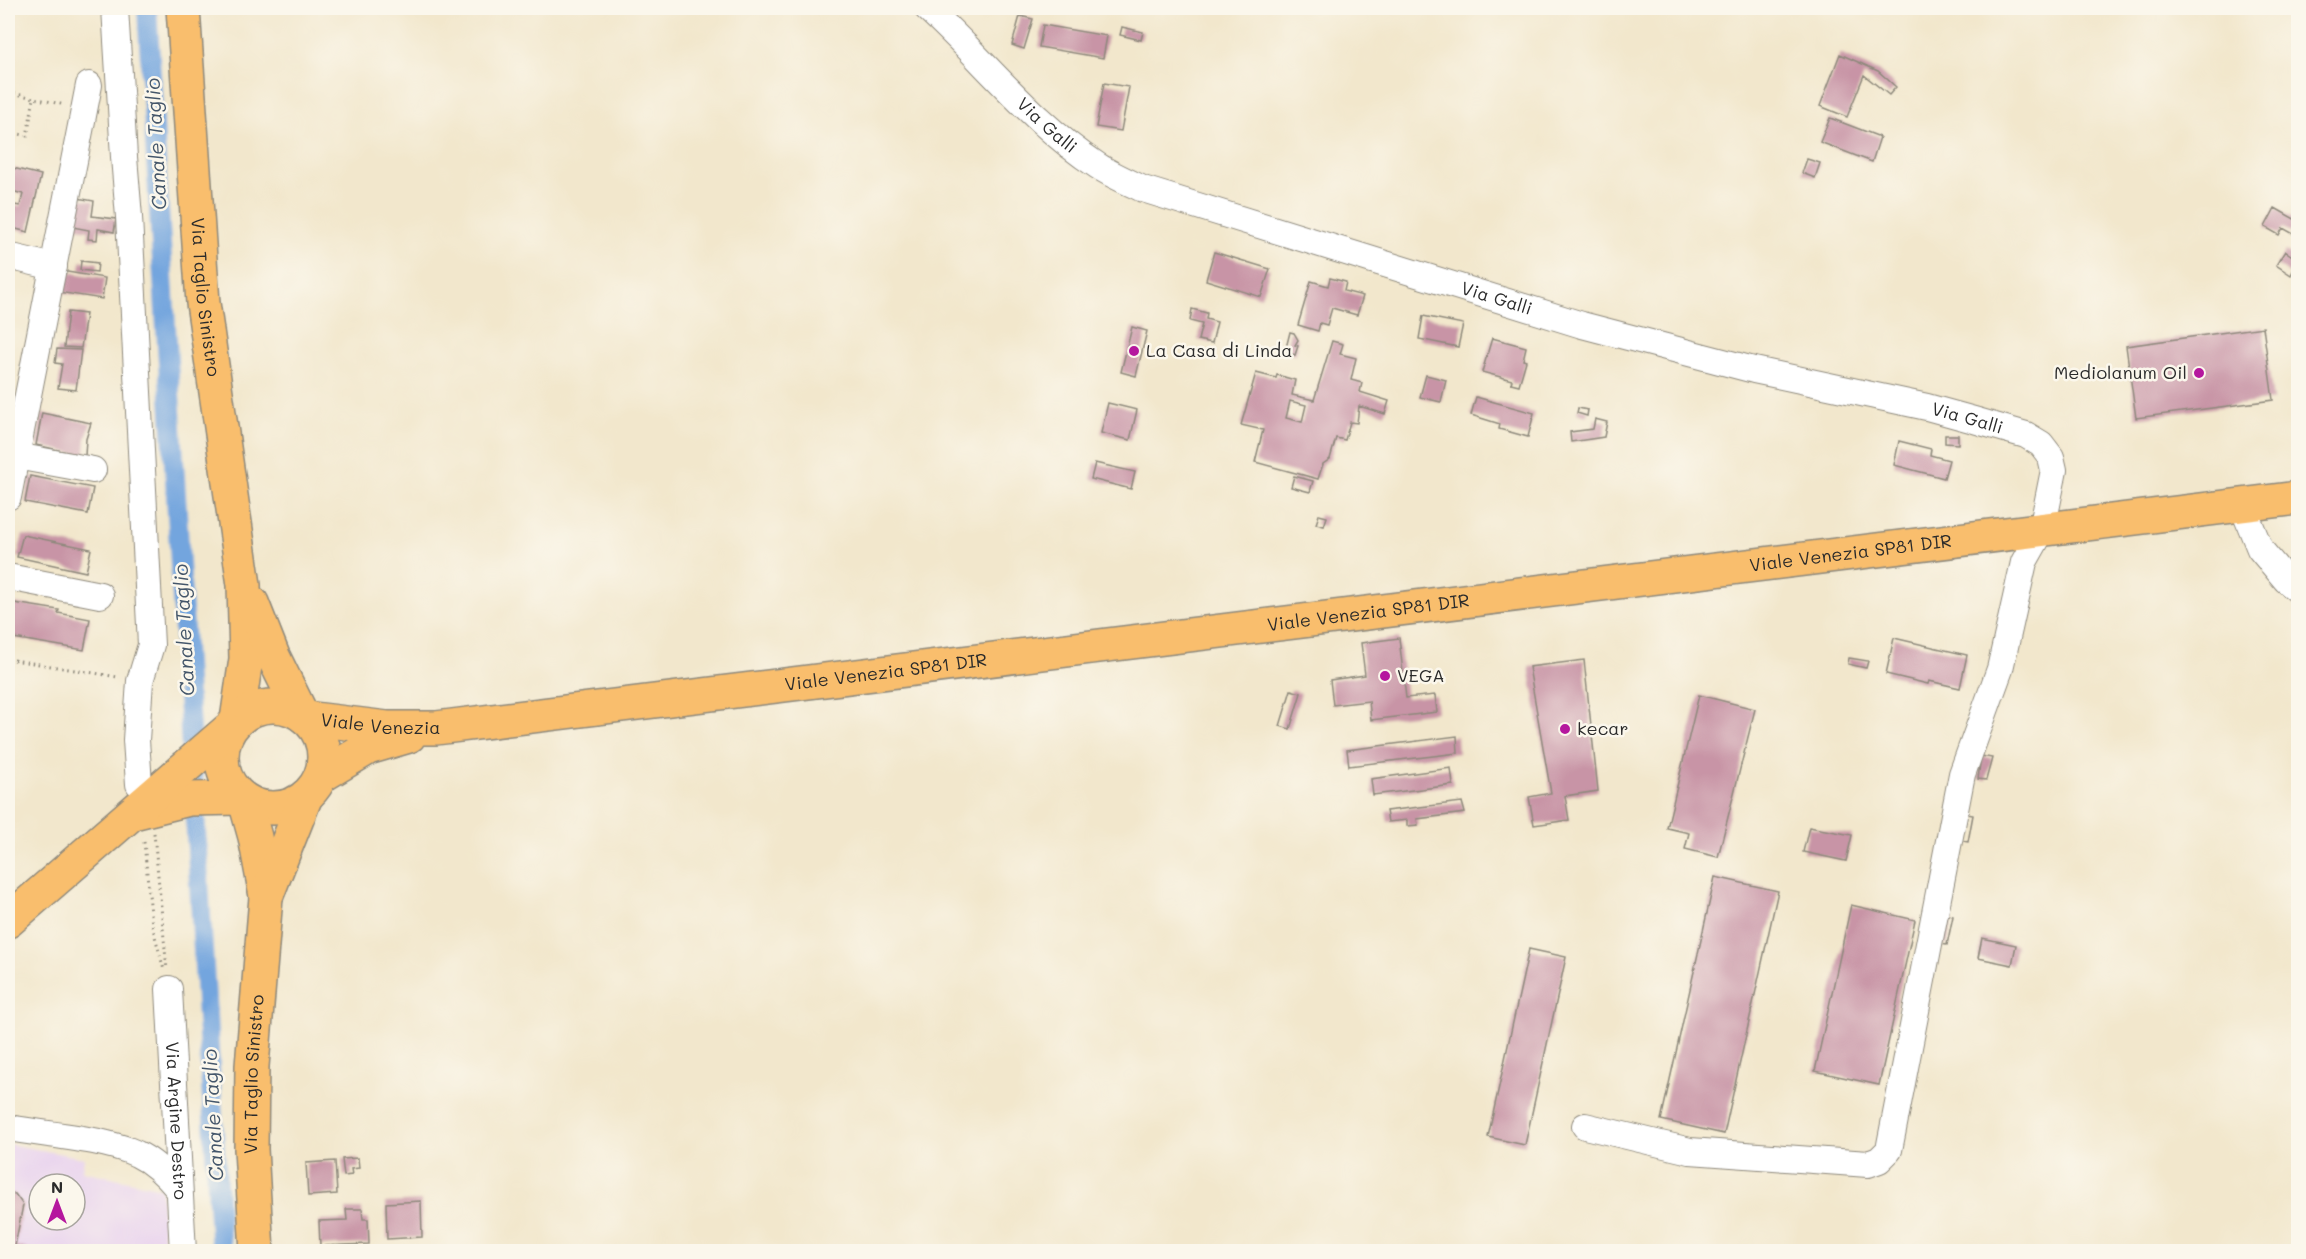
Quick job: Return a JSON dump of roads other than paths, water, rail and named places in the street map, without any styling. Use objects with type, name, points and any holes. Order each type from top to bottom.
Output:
[{"type":"main road","name":"Via Taglio Sinistro","points":[[183,8],[202,303],[244,585],[246,659],[224,732]]},
{"type":"main road","name":"Viale Venezia SP81 DIR","points":[[436,728],[2298,498]]},
{"type":"main road","name":"Via Taglio Sinistro","points":[[244,585],[273,656],[304,716]]},
{"type":"main road","points":[[8,921],[150,808],[224,732],[251,710],[268,706],[286,707],[304,716],[316,730],[323,745],[324,760],[313,786],[292,804],[276,808],[260,807],[237,799],[189,799],[150,808]]},
{"type":"main road","name":"Viale Venezia","points":[[304,716],[387,728],[436,728]]},
{"type":"main road","name":"Viale Venezia","points":[[313,786],[368,748],[436,728]]},
{"type":"main road","points":[[224,732],[222,767],[237,799]]},
{"type":"main road","name":"Via Taglio Sinistro","points":[[267,897],[313,786]]},
{"type":"main road","name":"Via Taglio Sinistro","points":[[237,799],[255,837],[267,897],[251,1098],[257,1251]]},
{"type":"street","points":[[115,8],[129,217],[151,645],[140,681],[136,740],[150,808]]},
{"type":"street","name":"Via Galli","points":[[927,8],[950,29],[997,80],[1069,145],[1100,167],[1143,189],[1582,325],[1754,370],[1927,407],[2026,435],[2041,444],[2051,457],[2054,470],[2042,530],[2024,562],[2000,669],[1962,774],[1889,1150],[1880,1160],[1868,1164],[1690,1151],[1585,1126]]},
{"type":"street","points":[[8,497],[87,97]]},
{"type":"street","points":[[8,256],[54,267]]},
{"type":"street","points":[[16,456],[93,470]]},
{"type":"street","points":[[2242,505],[2260,549],[2286,580],[2298,590]]},
{"type":"street","points":[[8,577],[100,595]]},
{"type":"street","name":"Via Argine Destro","points":[[169,989],[183,1251]]},
{"type":"street","points":[[8,1128],[102,1144],[135,1153],[155,1165],[179,1190]]},
{"type":"waterway","name":"Canale Taglio","points":[[147,8],[221,1252]]},
{"type":"place","name":"La Casa di Linda","points":[[1134,351]]},
{"type":"place","name":"Mediolanum Oil","points":[[2199,373]]},
{"type":"place","name":"VEGA","points":[[1385,676]]},
{"type":"place","name":"kecar","points":[[1565,729]]}]
